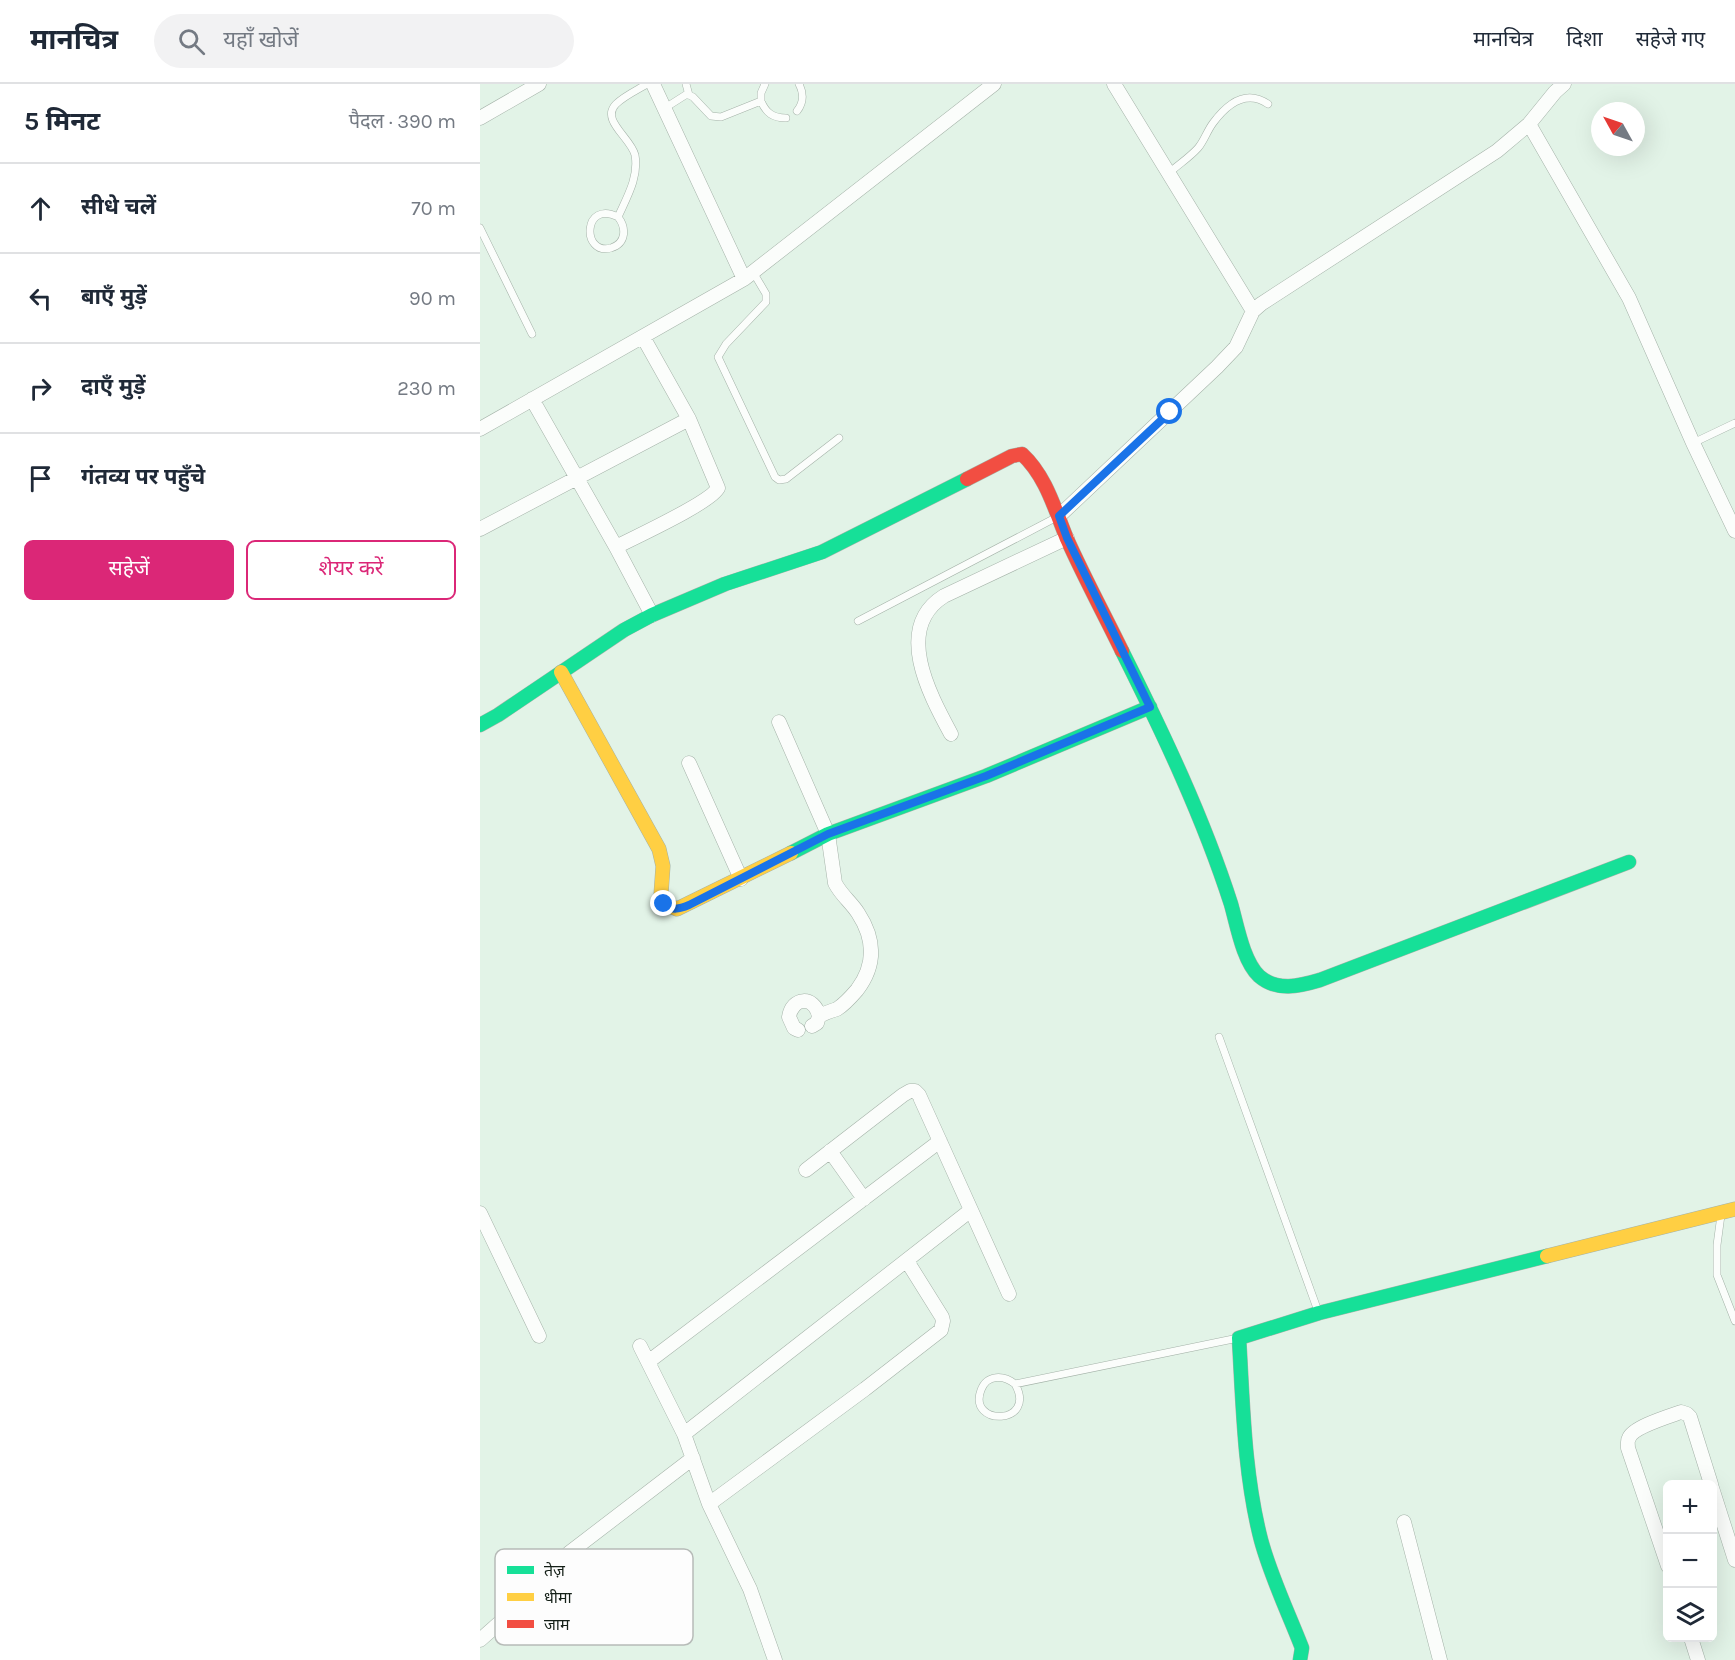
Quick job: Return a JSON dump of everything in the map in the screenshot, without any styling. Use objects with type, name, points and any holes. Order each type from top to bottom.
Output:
[{"type":"street","points":[[480,118],[539,84]]},
{"type":"street","points":[[653,84],[749,276]]},
{"type":"street","points":[[480,429],[749,276],[994,84]]},
{"type":"street","points":[[1114,84],[1253,311]]},
{"type":"street","points":[[1059,516],[1217,367],[1236,347],[1253,311],[1261,304],[1474,168],[1529,124],[1564,84]]},
{"type":"street","points":[[1529,124],[1629,298],[1735,531]]},
{"type":"street","points":[[616,547],[674,518],[717,491],[718,486],[689,419],[643,337]]},
{"type":"street","points":[[532,399],[652,615]]},
{"type":"street","points":[[480,529],[689,419]]},
{"type":"street","points":[[480,725],[624,630],[652,615],[725,584],[822,552],[1017,454],[1025,456],[1032,464],[1150,707],[1213,849],[1250,965],[1256,973],[1272,985],[1293,987],[1335,974],[1629,862]]},
{"type":"street","points":[[951,734],[933,702],[925,681],[919,629],[925,614],[944,596],[1067,538]]},
{"type":"street","points":[[561,672],[659,849],[663,865],[661,899],[670,908],[677,909],[828,834],[986,776],[1150,707]]},
{"type":"street","points":[[779,722],[828,834],[835,883],[857,912],[868,936],[871,952],[867,975],[849,1000],[816,1021],[815,1005],[810,1002],[798,1002],[793,1006],[789,1017],[790,1023],[798,1030]]},
{"type":"street","points":[[689,763],[741,879]]},
{"type":"street","points":[[806,1170],[903,1095],[912,1090],[915,1091],[919,1095],[1009,1294]]},
{"type":"street","points":[[648,1362],[940,1141]]},
{"type":"street","points":[[830,1151],[864,1198]]},
{"type":"street","points":[[1299,1660],[1302,1648],[1266,1553],[1254,1508],[1246,1454],[1239,1338],[1319,1313],[1735,1209]]},
{"type":"street","points":[[684,1434],[971,1210]]},
{"type":"street","points":[[480,1214],[539,1336]]},
{"type":"street","points":[[709,1504],[941,1330],[942,1317],[907,1261]]},
{"type":"street","points":[[640,1346],[684,1434],[709,1504],[750,1589],[775,1660]]},
{"type":"street","points":[[1663,1551],[1628,1448],[1630,1435],[1681,1412],[1687,1414],[1690,1417],[1710,1480]]},
{"type":"street","points":[[574,1549],[693,1458]]},
{"type":"street","points":[[1717,1502],[1735,1560]]},
{"type":"street","points":[[1404,1522],[1440,1660]]},
{"type":"street","points":[[480,1640],[495,1627]]},
{"type":"street","points":[[1692,1642],[1698,1660]]},
{"type":"lane","points":[[618,217],[634,180],[635,156],[632,147],[612,121],[611,112],[617,103],[647,84]]},
{"type":"lane","points":[[686,84],[689,95],[707,114],[716,118],[761,101]]},
{"type":"lane","points":[[765,84],[760,93],[764,109],[770,115],[786,118]]},
{"type":"lane","points":[[797,111],[803,100],[803,92],[799,84]]},
{"type":"lane","points":[[665,108],[689,95]]},
{"type":"lane","points":[[1168,173],[1197,149],[1213,123],[1234,102],[1253,97],[1268,104]]},
{"type":"lane","points":[[605,213],[612,213],[618,217],[624,229],[624,236],[620,242],[609,249],[596,244],[589,233],[593,219],[605,213]]},
{"type":"lane","points":[[480,228],[532,334]]},
{"type":"lane","points":[[749,276],[766,294],[766,302],[726,344],[717,357],[775,477],[779,480],[786,479],[838,438]]},
{"type":"lane","points":[[1694,443],[1735,423]]},
{"type":"lane","points":[[858,621],[1059,516]]},
{"type":"lane","points":[[1219,1037],[1319,1313]]},
{"type":"lane","points":[[1721,1213],[1716,1245],[1717,1275],[1735,1321]]},
{"type":"lane","points":[[1016,1384],[1239,1338]]},
{"type":"lane","points":[[1002,1377],[1016,1384],[1020,1399],[1013,1413],[998,1418],[984,1410],[980,1403],[980,1395],[987,1381],[1002,1377]]},
{"type":"traffic: fast","points":[[480,725],[624,630],[652,615],[725,584],[822,552],[967,479]]},
{"type":"traffic: fast","points":[[1122,651],[1195,807],[1220,872],[1249,961],[1259,976],[1273,984],[1297,986],[1320,980],[1629,862]]},
{"type":"traffic: fast","points":[[791,853],[828,834],[986,776],[1150,707]]},
{"type":"traffic: fast","points":[[1300,1660],[1302,1648],[1270,1567],[1255,1515],[1245,1439],[1239,1338],[1319,1313],[1547,1256]]},
{"type":"traffic: slow","points":[[561,672],[659,849],[663,866],[661,894],[665,904],[677,909],[791,853]]},
{"type":"traffic: slow","points":[[1547,1256],[1735,1209]]},
{"type":"traffic: jam","points":[[967,479],[1012,456],[1022,454],[1044,483],[1067,539],[1122,651]]},
{"type":"route","points":[[664,904],[677,909],[689,905],[828,834],[986,776],[1150,707],[1067,538],[1059,516],[1170,412]]}]
